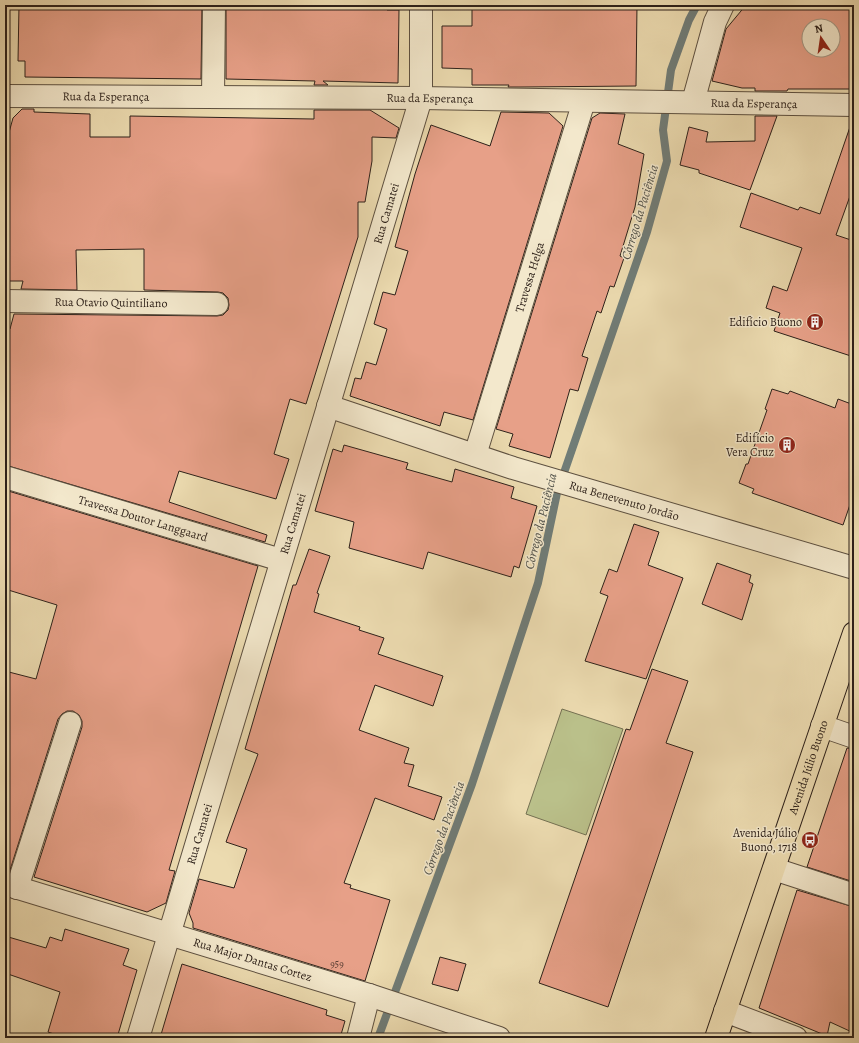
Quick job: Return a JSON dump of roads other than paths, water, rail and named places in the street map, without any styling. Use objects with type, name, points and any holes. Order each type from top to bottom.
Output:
[{"type":"main road","name":"Avenida Júlio Buono","points":[[716,1038],[854,633]]},
{"type":"street","points":[[213,97],[214,5]]},
{"type":"street","name":"Rua Camatei","points":[[138,1038],[168,934],[421,98],[421,5]]},
{"type":"street","points":[[691,102],[715,22],[723,5]]},
{"type":"street","name":"Rua da Esperança","points":[[5,96],[421,98],[854,105]]},
{"type":"street","name":"Travessa Helga","points":[[475,455],[584,101]]},
{"type":"street","name":"Rua Otavio Quintiliano","points":[[5,301],[217,304]]},
{"type":"street","name":"Rua Benevenuto Jordão","points":[[328,406],[545,477],[854,568]]},
{"type":"street","name":"Travessa Doutor Langgaard","points":[[5,477],[281,560]]},
{"type":"street","points":[[11,886],[70,722]]},
{"type":"street","points":[[822,726],[854,737]]},
{"type":"street","points":[[774,869],[854,895]]},
{"type":"street","name":"Rua Major Dantas Cortez","points":[[11,886],[372,996],[499,1038]]},
{"type":"street","points":[[358,1038],[372,996]]},
{"type":"street","points":[[725,1011],[796,1038]]},
{"type":"waterway","name":"Córrego da Paciência","points":[[378,1038],[472,784],[538,583],[557,493],[647,232],[667,161],[663,130],[671,70],[689,20],[697,5]]},
{"type":"place","name":"Edifício Buono","points":[[815,322]]},
{"type":"place","name":"Edifício Vera Cruz","points":[[787,445]]},
{"type":"place","name":"Avenida Júlio Buono, 1718","points":[[810,840]]}]
